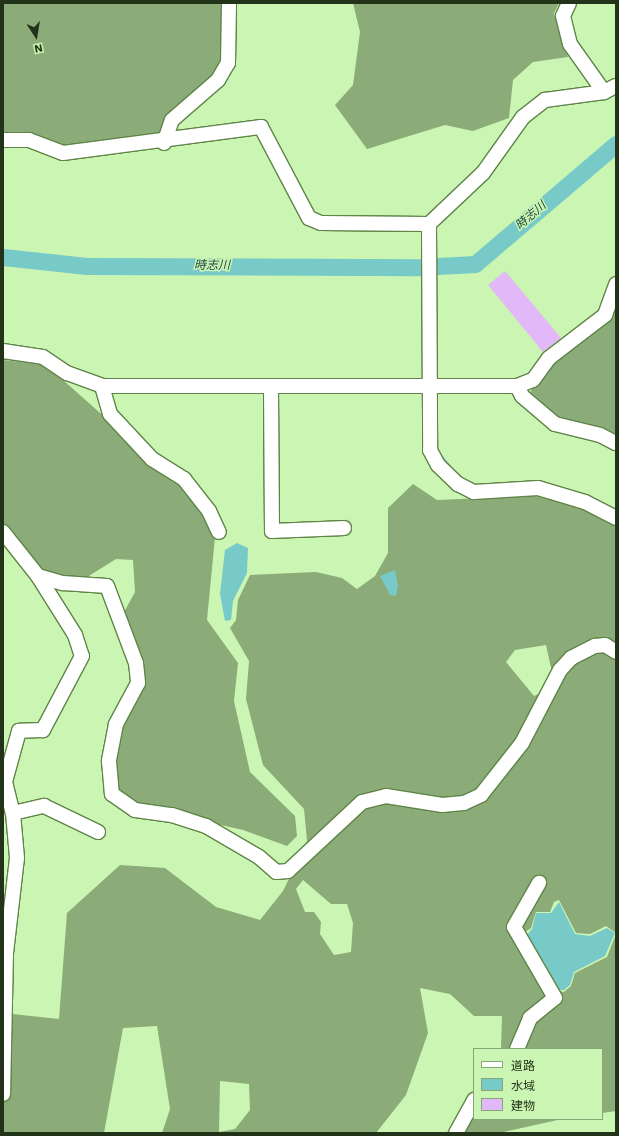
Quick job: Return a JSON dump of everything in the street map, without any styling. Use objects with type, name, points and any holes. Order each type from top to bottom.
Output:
[{"type":"street","points":[[164,143],[172,120],[218,80],[228,64],[229,3]]},
{"type":"street","points":[[569,3],[563,16],[570,44],[610,89]]},
{"type":"street","points":[[3,140],[29,140],[63,153],[164,143],[261,127],[309,218],[321,223],[429,224],[483,173],[523,118],[545,100],[610,89]]},
{"type":"street","points":[[429,224],[430,450],[438,465],[458,484],[474,492],[538,488],[585,502],[616,518]]},
{"type":"street","points":[[3,351],[43,357],[67,373],[102,386],[271,388],[517,386],[533,380],[549,358],[604,315],[616,284]]},
{"type":"street","points":[[102,386],[110,414],[152,459],[184,479],[210,511],[219,532]]},
{"type":"street","points":[[517,386],[522,396],[555,424],[600,435],[616,443]]},
{"type":"street","points":[[271,388],[272,531],[344,528]]},
{"type":"street","points":[[3,532],[38,576],[75,635],[82,656],[43,730],[18,731],[5,782],[13,813],[17,858],[4,953],[3,1094]]},
{"type":"street","points":[[38,576],[63,583],[107,586],[136,663],[138,683],[116,724],[109,761],[112,794],[135,810],[172,815],[206,826],[260,857],[276,872],[288,871],[362,802],[386,796],[442,805],[464,804],[481,795],[522,743],[564,666],[595,646],[605,645],[616,652]]},
{"type":"street","points":[[13,813],[44,806],[98,832]]},
{"type":"street","points":[[517,1048],[530,1018],[555,998],[514,927],[539,883]]},
{"type":"street","points":[[456,1133],[473,1102]]},
{"type":"green space","points":[[3,3],[224,3],[222,64],[160,137],[64,148],[3,135]]},
{"type":"green space","points":[[353,3],[559,3],[554,13],[568,57],[533,62],[513,80],[509,118],[473,131],[445,125],[367,149],[335,105],[353,85],[360,32]]},
{"type":"green space","points":[[616,302],[616,435],[601,427],[559,418],[530,392],[552,363],[610,321]]},
{"type":"green space","points":[[3,360],[41,364],[63,380],[181,485],[207,518],[215,537],[207,620],[238,663],[234,701],[250,772],[295,816],[297,836],[287,846],[243,830],[137,806],[118,793],[115,763],[122,726],[144,686],[123,614],[135,592],[133,560],[116,559],[84,579],[41,573],[3,524]]},
{"type":"green space","points":[[413,484],[437,500],[535,496],[582,507],[616,524],[616,933],[606,926],[590,934],[576,933],[559,900],[554,902],[550,912],[536,912],[531,928],[524,933],[559,991],[564,992],[571,986],[575,973],[607,957],[616,934],[616,1111],[603,1113],[603,1048],[501,1048],[502,1016],[474,1016],[450,994],[420,988],[428,1033],[406,1095],[376,1133],[162,1133],[170,1109],[157,1026],[123,1028],[104,1133],[3,1133],[3,1013],[59,1019],[67,913],[120,865],[165,868],[216,907],[260,920],[283,891],[307,841],[304,809],[263,765],[246,699],[249,661],[230,628],[236,620],[238,600],[250,575],[316,572],[342,578],[357,589],[375,576],[388,553],[388,508]],"holes":[[[546,645],[555,686],[534,696],[506,662],[515,650]],[[303,880],[331,904],[347,904],[353,923],[351,952],[334,955],[320,934],[321,922],[314,912],[305,912],[296,889]],[[220,1081],[249,1084],[250,1110],[235,1129],[219,1132]]]},
{"type":"green space","points":[[473,1116],[473,1120],[558,1120],[499,1133],[462,1133]]},
{"type":"water","points":[[237,543],[248,548],[247,573],[233,601],[231,620],[225,621],[220,594],[225,550]]},
{"type":"water","points":[[395,570],[398,586],[396,596],[390,595],[380,576]]},
{"type":"water","points":[[559,902],[575,934],[590,936],[607,928],[615,933],[605,956],[574,972],[570,985],[564,990],[559,990],[525,937],[532,929],[536,913],[551,913]]},
{"type":"building","points":[[505,271],[561,338],[543,352],[488,285]]},
{"type":"waterway","name":"時志川","points":[[438,266],[475,264],[616,144]]},
{"type":"waterway","name":"時志川","points":[[3,257],[87,266],[421,267]]},
{"type":"waterway","points":[[439,454],[450,467]]},
{"type":"waterway","points":[[575,492],[590,497]]}]
